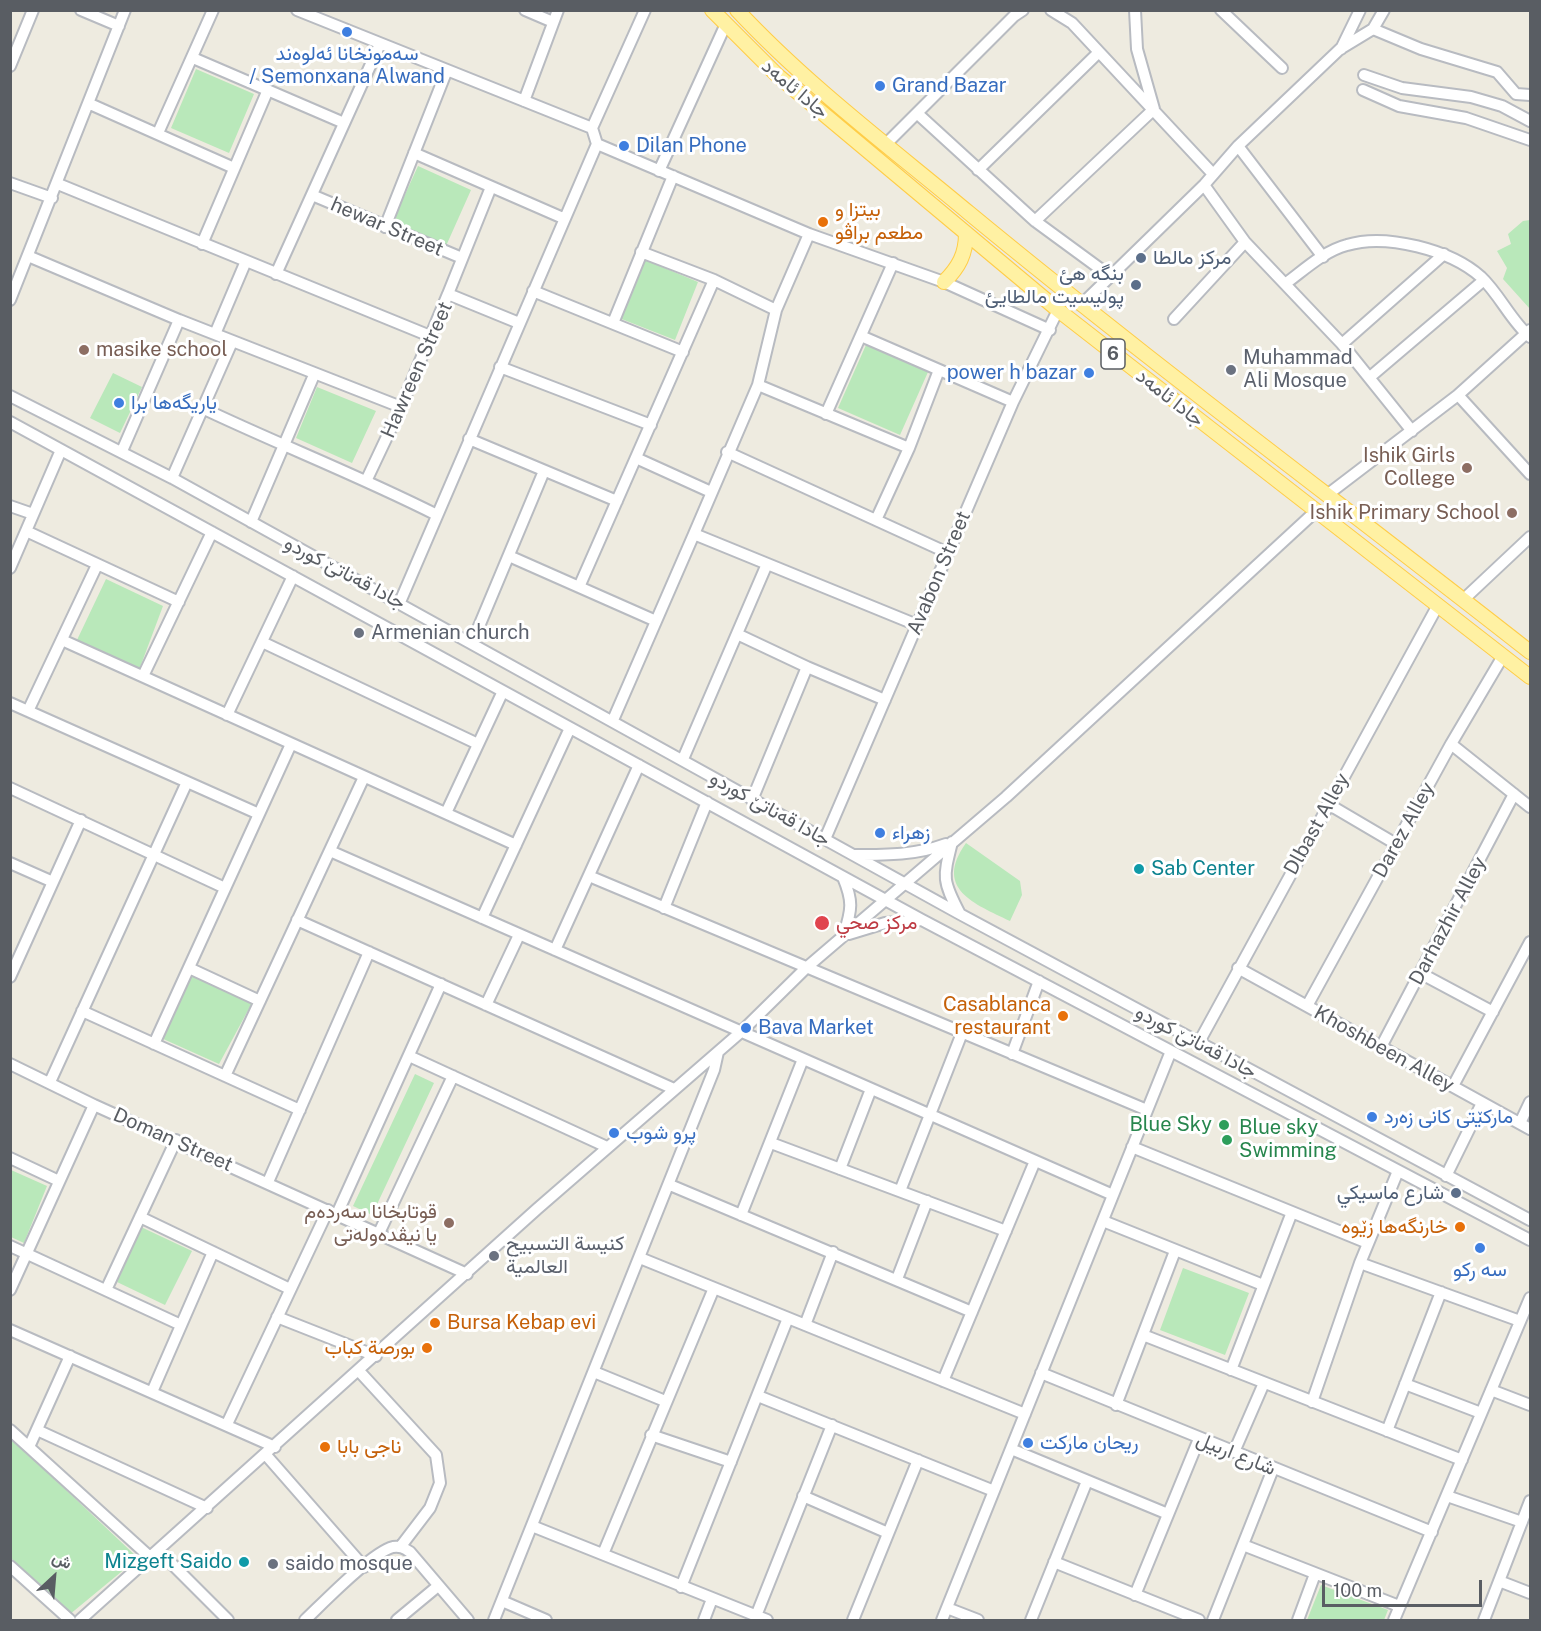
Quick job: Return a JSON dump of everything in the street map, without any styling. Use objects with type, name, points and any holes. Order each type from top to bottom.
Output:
[{"type":"main road","name":"جادا ئامەد","points":[[712,10],[725,26],[777,75],[1058,310],[1530,677]]},
{"type":"main road","name":"جادا ئامەد","points":[[737,10],[799,69],[886,144],[1081,305],[1530,652]]},
{"type":"main road","points":[[944,282],[960,264],[966,244],[966,233]]},
{"type":"street","points":[[10,66],[33,10]]},
{"type":"street","points":[[81,10],[119,26]]},
{"type":"street","points":[[10,300],[90,104],[125,10]]},
{"type":"street","points":[[158,133],[213,10]]},
{"type":"street","points":[[297,10],[592,128]]},
{"type":"street","points":[[525,10],[553,22]]},
{"type":"street","points":[[524,101],[558,10]]},
{"type":"street","points":[[400,602],[563,218],[597,144],[592,128],[645,10]]},
{"type":"street","points":[[886,144],[919,115],[1014,16],[1023,10]]},
{"type":"street","points":[[1051,10],[1072,23],[1213,174]]},
{"type":"street","points":[[1135,10],[1137,49],[1154,110]]},
{"type":"street","points":[[1221,10],[1282,68]]},
{"type":"street","points":[[1341,49],[1360,10]]},
{"type":"street","points":[[1081,305],[1204,185],[1238,146],[1341,49],[1373,29],[1384,10]]},
{"type":"street","points":[[659,171],[725,26]]},
{"type":"street","points":[[1373,29],[1421,49],[1497,72],[1516,94],[1530,95]]},
{"type":"street","points":[[276,274],[380,44]]},
{"type":"street","points":[[978,170],[1098,52]]},
{"type":"street","points":[[193,58],[267,92],[344,123]]},
{"type":"street","points":[[385,227],[447,70]]},
{"type":"street","points":[[1364,75],[1402,88],[1471,97],[1502,106],[1530,121]]},
{"type":"street","points":[[1399,106],[1402,88]]},
{"type":"street","points":[[1363,90],[1399,106],[1466,118],[1530,140]]},
{"type":"street","points":[[202,244],[267,92]]},
{"type":"street","points":[[90,104],[234,168]]},
{"type":"street","points":[[1035,221],[1154,110]]},
{"type":"street","points":[[919,115],[1035,221],[1110,276]]},
{"type":"street","points":[[597,144],[809,234],[944,282],[1050,330]]},
{"type":"street","points":[[1238,146],[1323,257]]},
{"type":"street","points":[[414,153],[563,218]]},
{"type":"street","points":[[613,323],[673,176]]},
{"type":"street","points":[[10,183],[52,198]]},
{"type":"street","points":[[58,184],[430,336]]},
{"type":"street","points":[[1204,185],[1245,242],[1342,344],[1412,431]]},
{"type":"street","points":[[448,294],[491,187]]},
{"type":"street","name":"hewar Street","points":[[312,195],[462,258]]},
{"type":"street","points":[[613,720],[727,452],[758,386],[776,310],[809,234]]},
{"type":"street","points":[[1174,319],[1245,242]]},
{"type":"street","points":[[1285,284],[1323,257],[1346,245],[1372,242],[1412,246],[1444,254],[1460,261],[1484,280],[1529,334],[1458,395],[1327,495]]},
{"type":"street","points":[[641,252],[714,280],[776,310]]},
{"type":"street","points":[[1342,344],[1444,254]]},
{"type":"street","points":[[28,256],[179,321],[401,408]]},
{"type":"street","points":[[215,334],[246,261]]},
{"type":"street","points":[[826,414],[893,263]]},
{"type":"street","points":[[579,587],[714,280]]},
{"type":"street","points":[[1370,377],[1484,280]]},
{"type":"street","points":[[532,291],[683,352]]},
{"type":"street","name":"Hawreen Street","points":[[367,479],[401,408],[448,294],[519,323]]},
{"type":"street","name":"Avabon Street","points":[[825,839],[1013,402],[1058,310]]},
{"type":"street","points":[[122,451],[179,321]]},
{"type":"street","points":[[861,336],[1013,402]]},
{"type":"street","points":[[172,477],[232,342]]},
{"type":"street","points":[[500,367],[651,425]]},
{"type":"street","points":[[876,520],[909,448],[939,370]]},
{"type":"street","points":[[251,522],[314,375]]},
{"type":"street","points":[[758,386],[909,448]]},
{"type":"street","points":[[1458,395],[1530,474]]},
{"type":"street","name":"جادا قەناتێ کوردو","points":[[10,396],[172,477],[960,914],[1198,1044],[1530,1220]]},
{"type":"street","points":[[202,408],[283,446],[367,479],[437,515]]},
{"type":"street","name":"جادا قەناتێ کوردو","points":[[10,422],[922,920],[1530,1240]]},
{"type":"street","points":[[470,439],[617,501]]},
{"type":"street","points":[[10,568],[61,450]]},
{"type":"street","points":[[727,452],[948,553]]},
{"type":"street","points":[[636,458],[711,492]]},
{"type":"street","points":[[472,643],[544,471]]},
{"type":"street","points":[[10,506],[33,514]]},
{"type":"street","points":[[82,1620],[607,1147],[718,1052],[806,968],[1006,797],[1316,511]]},
{"type":"street","points":[[26,531],[178,602]]},
{"type":"street","points":[[143,676],[212,532]]},
{"type":"street","points":[[694,534],[917,626]]},
{"type":"street","points":[[1464,599],[1530,537]]},
{"type":"street","points":[[509,555],[656,621]]},
{"type":"street","points":[[683,759],[767,564]]},
{"type":"street","points":[[28,711],[97,565]]},
{"type":"street","points":[[227,715],[293,576]]},
{"type":"street","name":"Dlbast Alley","points":[[1198,1044],[1438,605]]},
{"type":"street","points":[[736,634],[885,700]]},
{"type":"street","points":[[62,640],[516,845]]},
{"type":"street","points":[[262,642],[478,744]]},
{"type":"street","name":"Darez Alley","points":[[1307,1006],[1451,744],[1503,656]]},
{"type":"street","points":[[752,800],[807,667]]},
{"type":"street","points":[[446,813],[503,691]]},
{"type":"street","points":[[10,703],[259,814]]},
{"type":"street","points":[[482,918],[570,728]]},
{"type":"street","points":[[154,1044],[291,744]]},
{"type":"street","points":[[1451,744],[1530,807]]},
{"type":"street","points":[[555,950],[639,765]]},
{"type":"street","points":[[225,1076],[364,777]]},
{"type":"street","points":[[50,1082],[187,782]]},
{"type":"street","points":[[11,790],[81,820],[225,888]]},
{"type":"street","name":"Darhazhir Alley","points":[[1381,1047],[1514,794]]},
{"type":"street","points":[[664,908],[707,802]]},
{"type":"street","points":[[1328,804],[1396,844]]},
{"type":"street","points":[[10,977],[81,820]]},
{"type":"street","points":[[853,855],[923,852],[952,842]]},
{"type":"street","points":[[952,842],[944,875],[946,888],[960,914]]},
{"type":"street","points":[[330,851],[1113,1196]]},
{"type":"street","points":[[10,863],[53,882]]},
{"type":"street","points":[[589,876],[1147,1110]]},
{"type":"street","points":[[843,877],[850,894],[852,911],[843,936]]},
{"type":"street","points":[[297,920],[674,1089]]},
{"type":"street","points":[[843,936],[885,923],[922,920]]},
{"type":"street","points":[[486,1005],[519,934]]},
{"type":"street","points":[[1453,1086],[1530,942]]},
{"type":"street","points":[[268,1182],[369,952]]},
{"type":"street","points":[[189,968],[260,1001]]},
{"type":"street","name":"Khoshbeen Alley","points":[[1238,968],[1530,1129]]},
{"type":"street","points":[[1420,973],[1493,1012]]},
{"type":"street","points":[[1012,1054],[1039,981]]},
{"type":"street","points":[[227,1424],[290,1289],[332,1212],[409,1056],[441,984]]},
{"type":"street","points":[[82,1011],[300,1110]]},
{"type":"street","points":[[900,1191],[962,1033]]},
{"type":"street","points":[[942,1620],[1171,1051]]},
{"type":"street","points":[[494,1620],[670,1185],[714,1070],[718,1052]]},
{"type":"street","points":[[409,1056],[607,1147]]},
{"type":"street","points":[[741,1215],[803,1059]]},
{"type":"street","name":"Doman Street","points":[[10,1064],[94,1105],[176,1140],[467,1274]]},
{"type":"street","points":[[379,1233],[453,1076]]},
{"type":"street","points":[[840,1169],[871,1089]]},
{"type":"street","points":[[1520,1123],[1530,1102]]},
{"type":"street","points":[[1446,1176],[1482,1103]]},
{"type":"street","points":[[10,1290],[94,1105]]},
{"type":"street","points":[[106,1290],[176,1140]]},
{"type":"street","points":[[771,1143],[1006,1231]]},
{"type":"street","points":[[1132,1147],[1368,1243]]},
{"type":"street","points":[[10,1158],[59,1181]]},
{"type":"street","points":[[943,1381],[1035,1161]]},
{"type":"street","points":[[1312,1402],[1360,1263],[1398,1171]]},
{"type":"street","points":[[670,1185],[972,1312]]},
{"type":"street","points":[[897,1280],[927,1202]]},
{"type":"street","points":[[1231,1370],[1292,1212]]},
{"type":"street","points":[[140,1217],[290,1289]]},
{"type":"street","points":[[1103,1221],[1263,1285]]},
{"type":"street","points":[[10,1246],[181,1325]]},
{"type":"street","points":[[1116,1405],[1175,1251]]},
{"type":"street","points":[[152,1392],[213,1252]]},
{"type":"street","points":[[804,1325],[833,1252]]},
{"type":"street","points":[[640,1258],[1025,1414]]},
{"type":"street","points":[[1360,1263],[1520,1321]]},
{"type":"street","points":[[603,1554],[714,1288]]},
{"type":"street","points":[[1387,1431],[1442,1292]]},
{"type":"street","points":[[1394,1620],[1530,1298]]},
{"type":"street","points":[[277,1317],[376,1356]]},
{"type":"street","points":[[681,1587],[788,1318]]},
{"type":"street","points":[[10,1330],[275,1447]]},
{"type":"street","points":[[1143,1335],[1461,1460]]},
{"type":"street","points":[[29,1447],[70,1356]]},
{"type":"street","points":[[305,1620],[364,1567],[390,1548],[401,1546],[430,1508],[440,1483],[436,1455],[359,1371]]},
{"type":"street","points":[[594,1372],[665,1401]]},
{"type":"street","name":"شارع اربيل","points":[[1041,1373],[1432,1532]]},
{"type":"street","points":[[1234,1452],[1264,1383]]},
{"type":"street","points":[[1405,1384],[1481,1413]]},
{"type":"street","points":[[1491,1390],[1530,1405]]},
{"type":"street","points":[[758,1396],[994,1491]]},
{"type":"street","points":[[756,1616],[832,1425]]},
{"type":"street","points":[[10,1430],[228,1620]]},
{"type":"street","points":[[37,1430],[207,1508]]},
{"type":"street","points":[[651,1435],[731,1462]]},
{"type":"street","points":[[1135,1595],[1199,1439]]},
{"type":"street","points":[[1011,1449],[1168,1514]]},
{"type":"street","points":[[266,1455],[364,1567]]},
{"type":"street","points":[[853,1620],[918,1460]]},
{"type":"street","points":[[1213,1620],[1273,1468]]},
{"type":"street","points":[[1031,1620],[1087,1480]]},
{"type":"street","points":[[803,1496],[888,1533]]},
{"type":"street","points":[[1447,1496],[1522,1522]]},
{"type":"street","points":[[1484,1620],[1530,1501]]},
{"type":"street","points":[[532,1526],[767,1620]]},
{"type":"street","points":[[1243,1545],[1400,1606]]},
{"type":"street","points":[[401,1546],[410,1552],[468,1620]]},
{"type":"street","points":[[1054,1562],[1199,1620]]},
{"type":"street","points":[[10,1566],[70,1620]]},
{"type":"street","points":[[1298,1620],[1315,1574]]},
{"type":"street","points":[[1499,1581],[1530,1593]]},
{"type":"street","points":[[397,1620],[438,1586]]},
{"type":"street","points":[[704,1620],[712,1599]]},
{"type":"street","points":[[502,1601],[546,1620]]},
{"type":"street","points":[[947,1608],[978,1620]]},
{"type":"green space","points":[[196,69],[254,94],[229,153],[171,128]]},
{"type":"green space","points":[[418,166],[471,190],[446,246],[393,221]]},
{"type":"green space","points":[[1530,220],[1530,309],[1503,279],[1507,268],[1497,251],[1511,244],[1508,234],[1523,221]]},
{"type":"green space","points":[[643,259],[698,282],[675,340],[619,318]]},
{"type":"green space","points":[[866,345],[928,372],[900,435],[838,408]]},
{"type":"green space","points":[[113,373],[142,387],[120,433],[90,418]]},
{"type":"green space","points":[[317,387],[376,411],[352,463],[296,438]]},
{"type":"green space","points":[[106,579],[163,606],[139,670],[77,640]]},
{"type":"green space","points":[[966,843],[1020,881],[1022,895],[1010,921],[972,901],[956,883],[954,872],[957,859]]},
{"type":"green space","points":[[191,975],[252,1003],[219,1064],[161,1038]]},
{"type":"green space","points":[[415,1074],[434,1083],[372,1215],[353,1206]]},
{"type":"green space","points":[[11,1170],[47,1186],[24,1243],[11,1237]]},
{"type":"green space","points":[[141,1227],[192,1251],[165,1305],[117,1282]]},
{"type":"green space","points":[[1183,1268],[1249,1293],[1225,1355],[1160,1330]]},
{"type":"green space","points":[[10,1437],[138,1558],[69,1615],[11,1558]]},
{"type":"green space","points":[[1321,1585],[1388,1610],[1384,1620],[1307,1620]]},
{"type":"place","name":"سەمونخانا ئەلوەند / Semonxana Alwand","points":[[347,32]]},
{"type":"place","name":"Grand Bazar","points":[[880,86]]},
{"type":"place","name":"Dilan Phone","points":[[624,146]]},
{"type":"place","name":"بيتزا و مطعم براڤو","points":[[823,222]]},
{"type":"place","name":"مركز مالطا","points":[[1141,258]]},
{"type":"place","name":"بنگه هئ پوليسيت مالطايئ","points":[[1136,285]]},
{"type":"place","name":"masike school","points":[[84,350]]},
{"type":"place","name":"Muhammad Ali Mosque","points":[[1231,370]]},
{"type":"place","name":"power h bazar","points":[[1089,373]]},
{"type":"place","name":"یاریگەھا برا","points":[[119,403]]},
{"type":"place","name":"Ishik Girls College","points":[[1467,468]]},
{"type":"place","name":"Ishik Primary School","points":[[1512,513]]},
{"type":"place","name":"Armenian church","points":[[359,633]]},
{"type":"place","name":"زهراء","points":[[880,833]]},
{"type":"place","name":"Sab Center","points":[[1139,869]]},
{"type":"place","name":"مركز صحي","points":[[822,923]]},
{"type":"place","name":"Casablanca restaurant","points":[[1063,1016]]},
{"type":"place","name":"Bava Market","points":[[746,1028]]},
{"type":"place","name":"مارکێتی کانی زەرد","points":[[1372,1117]]},
{"type":"place","name":"Blue Sky","points":[[1224,1125]]},
{"type":"place","name":"پرو شوب","points":[[614,1133]]},
{"type":"place","name":"Blue sky Swimming","points":[[1227,1140]]},
{"type":"place","name":"شارع ماسيكي","points":[[1456,1193]]},
{"type":"place","name":"قوتابخانا سەردەم یا نیڤدەولەتی","points":[[449,1223]]},
{"type":"place","name":"خارنگەها زێوە","points":[[1460,1227]]},
{"type":"place","name":"سه ركو","points":[[1480,1248]]},
{"type":"place","name":"كنيسة التسبيح العالمية","points":[[494,1256]]},
{"type":"place","name":"Bursa Kebap evi","points":[[435,1323]]},
{"type":"place","name":"بورصة كباب","points":[[427,1348]]},
{"type":"place","name":"ريحان ماركت","points":[[1028,1443]]},
{"type":"place","name":"ناجى بابا","points":[[325,1447]]},
{"type":"place","name":"Mizgeft Saido","points":[[244,1562]]},
{"type":"place","name":"saido mosque","points":[[273,1564]]}]
